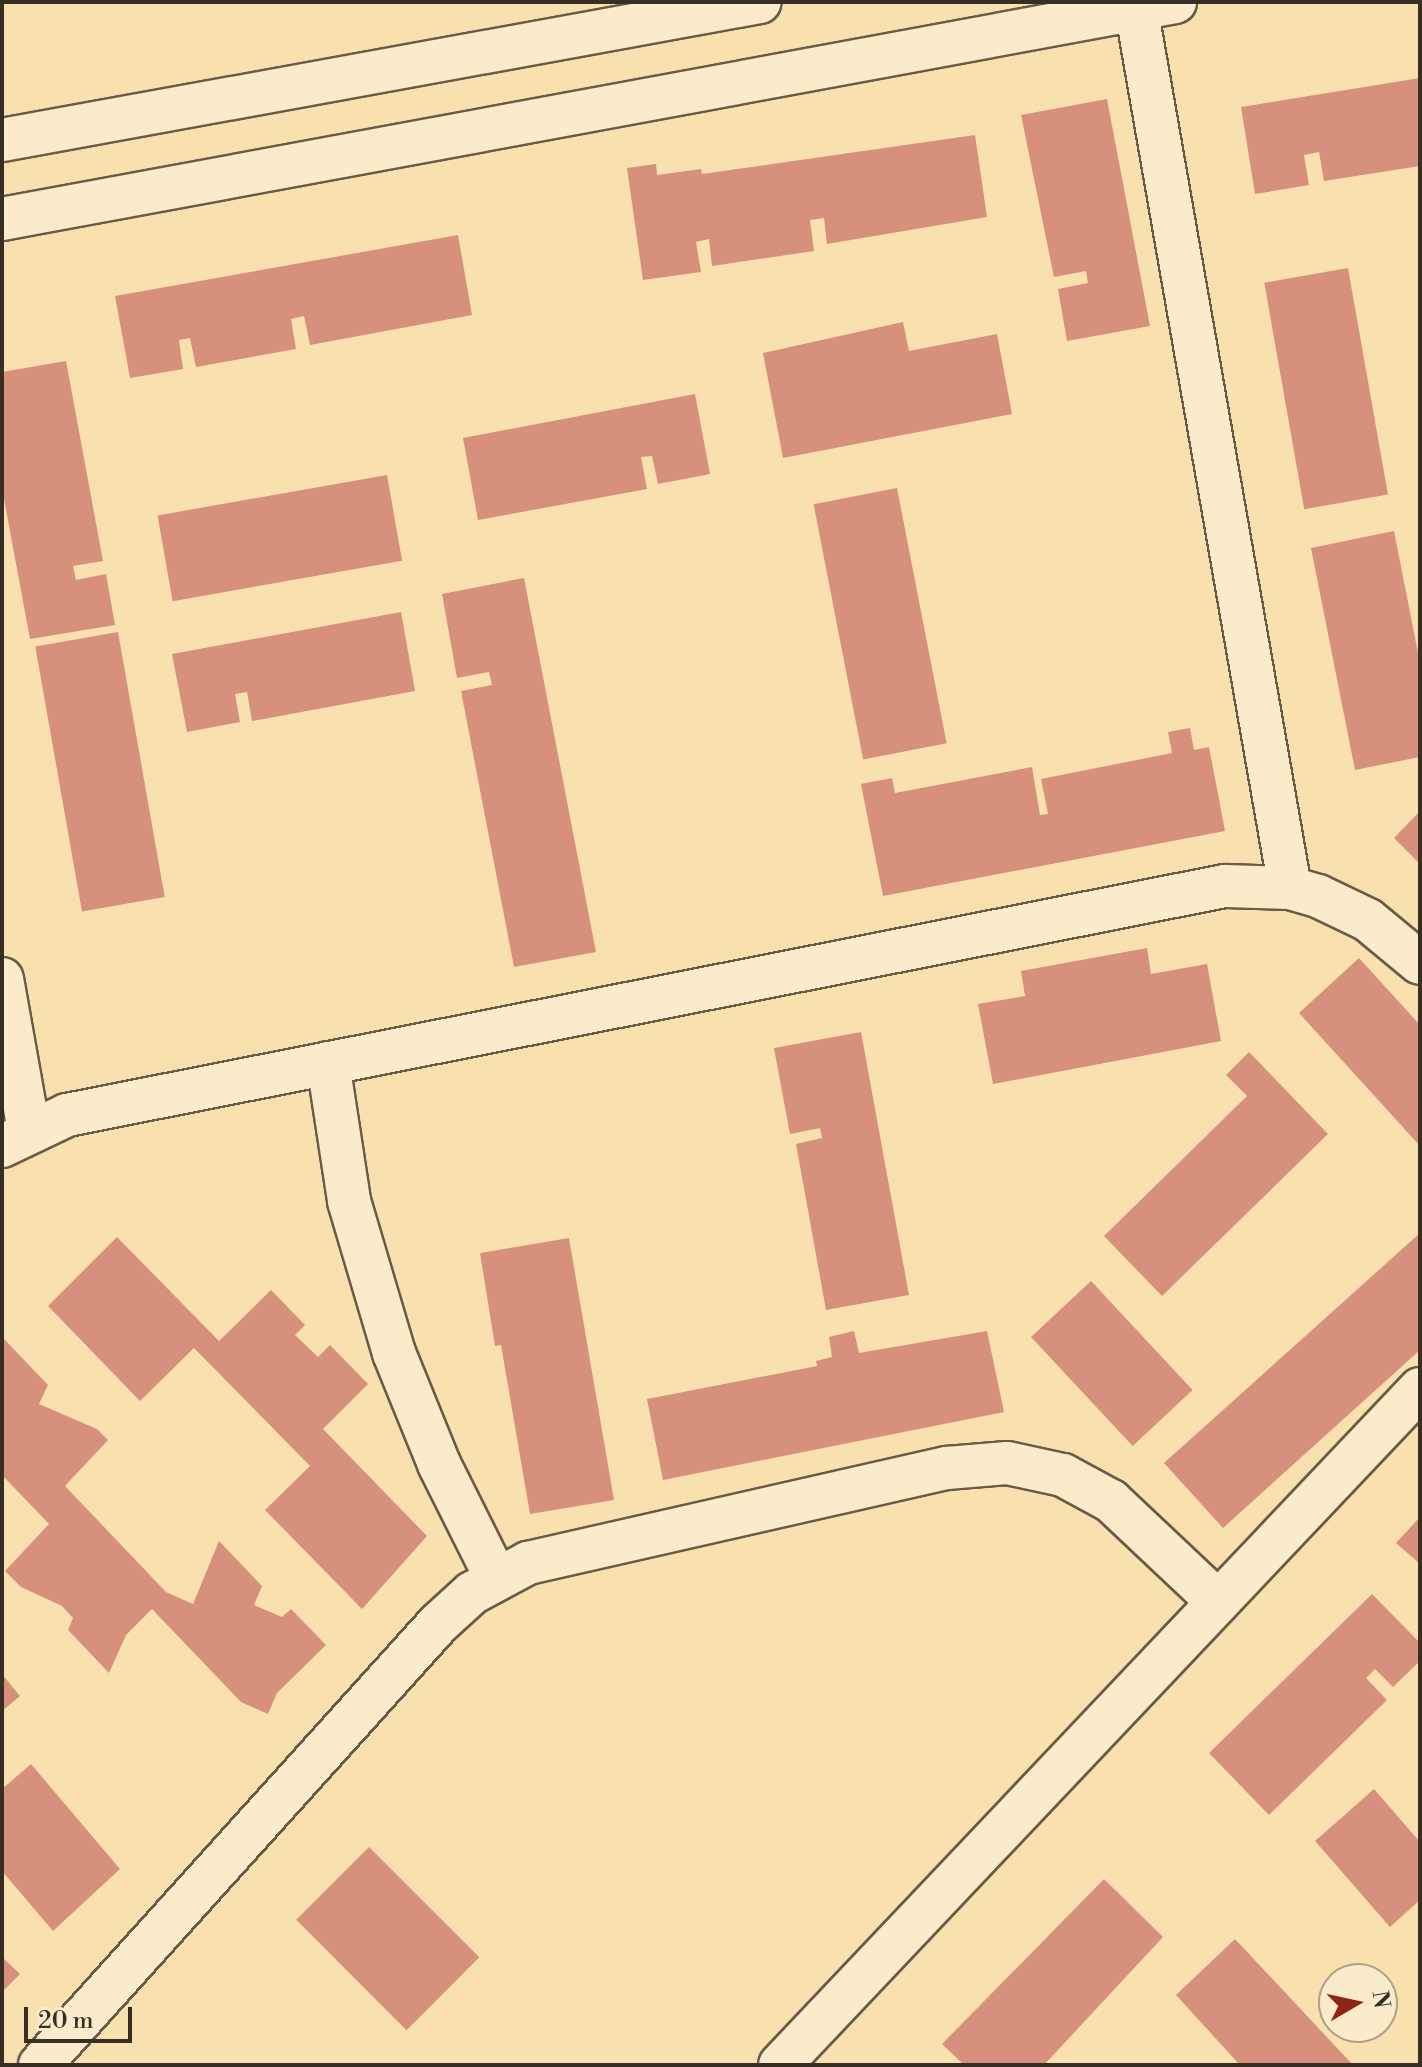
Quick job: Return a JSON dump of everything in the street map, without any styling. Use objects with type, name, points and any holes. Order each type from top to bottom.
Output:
[{"type":"street","points":[[2,140],[760,2]]},
{"type":"street","points":[[2,219],[1149,4],[1290,888]]},
{"type":"street","points":[[2,979],[16,1138],[67,1115],[1225,886],[1290,888],[1357,914],[1420,963]]},
{"type":"street","points":[[328,1063],[349,1201],[394,1353],[439,1464],[496,1578]]},
{"type":"street","points":[[780,2065],[1419,1391]]},
{"type":"street","points":[[40,2065],[438,1624],[496,1578],[561,1551],[947,1468],[1007,1463],[1063,1475],[1111,1501],[1218,1602]]},
{"type":"building","points":[[1420,78],[1420,166],[1324,181],[1319,152],[1304,155],[1309,185],[1255,194],[1241,107]]},
{"type":"building","points":[[1107,99],[1150,326],[1067,341],[1058,289],[1088,283],[1086,271],[1054,277],[1021,115]]},
{"type":"building","points":[[975,135],[987,217],[827,244],[824,218],[810,220],[814,251],[712,266],[709,239],[696,242],[701,272],[643,280],[627,168],[656,164],[657,175],[701,169],[702,174]]},
{"type":"building","points":[[458,235],[472,315],[310,345],[304,316],[291,319],[296,349],[196,367],[190,338],[179,340],[183,369],[130,378],[115,296]]},
{"type":"building","points":[[1348,268],[1388,495],[1304,509],[1264,283]]},
{"type":"building","points":[[903,322],[909,351],[997,334],[1012,414],[783,458],[763,353]]},
{"type":"building","points":[[66,361],[103,561],[73,566],[76,580],[106,574],[115,625],[30,639],[2,488],[2,372]]},
{"type":"building","points":[[695,394],[710,474],[658,484],[652,456],[641,457],[647,489],[478,520],[463,438]]},
{"type":"building","points":[[387,475],[402,561],[173,601],[158,515]]},
{"type":"building","points":[[897,488],[947,743],[863,759],[814,504]]},
{"type":"building","points":[[1394,531],[1420,663],[1420,757],[1355,770],[1311,548]]},
{"type":"building","points":[[524,578],[596,952],[514,967],[461,691],[492,685],[489,672],[457,678],[442,594]]},
{"type":"building","points":[[401,612],[415,691],[252,721],[247,692],[235,694],[240,722],[187,732],[172,654]]},
{"type":"building","points":[[118,632],[165,897],[82,911],[35,647]]},
{"type":"building","points":[[1190,728],[1194,750],[1209,747],[1225,831],[883,896],[861,784],[892,778],[895,793],[1032,767],[1040,815],[1048,814],[1041,779],[1172,753],[1168,732]]},
{"type":"building","points":[[1420,811],[1420,864],[1394,838]]},
{"type":"building","points":[[1147,948],[1151,974],[1207,964],[1221,1041],[993,1084],[978,1004],[1025,996],[1021,971]]},
{"type":"building","points":[[1359,958],[1420,1025],[1420,1146],[1299,1013]]},
{"type":"building","points":[[861,1032],[909,1295],[826,1310],[796,1144],[822,1138],[820,1128],[790,1134],[774,1048]]},
{"type":"building","points":[[1249,1052],[1328,1134],[1162,1296],[1104,1236],[1247,1096],[1226,1075]]},
{"type":"building","points":[[1420,1233],[1420,1350],[1223,1528],[1164,1463]]},
{"type":"building","points":[[117,1237],[219,1341],[271,1290],[305,1325],[295,1335],[318,1357],[330,1345],[368,1384],[323,1429],[427,1536],[362,1609],[265,1510],[310,1466],[194,1348],[140,1401],[48,1306]]},
{"type":"building","points":[[569,1238],[614,1500],[530,1514],[501,1345],[495,1346],[480,1253]]},
{"type":"building","points":[[1091,1281],[1193,1390],[1133,1446],[1031,1337]]},
{"type":"building","points":[[854,1331],[859,1353],[987,1331],[1004,1412],[663,1480],[647,1399],[817,1366],[816,1361],[832,1357],[829,1337]]},
{"type":"building","points":[[4,1339],[48,1385],[39,1404],[97,1429],[108,1440],[65,1486],[166,1592],[193,1604],[219,1541],[262,1586],[254,1605],[282,1617],[291,1609],[326,1645],[277,1693],[268,1714],[241,1702],[152,1609],[126,1635],[109,1673],[68,1630],[73,1618],[62,1606],[21,1587],[5,1571],[49,1524],[2,1475]]},
{"type":"building","points":[[1420,1517],[1420,1564],[1396,1543]]},
{"type":"building","points":[[1372,1594],[1420,1643],[1420,1661],[1393,1687],[1375,1669],[1366,1678],[1387,1700],[1269,1815],[1209,1753]]},
{"type":"building","points":[[2,1674],[20,1696],[2,1711]]},
{"type":"building","points":[[31,1764],[120,1869],[53,1931],[2,1871],[2,1789]]},
{"type":"building","points":[[1374,1789],[1420,1842],[1420,1900],[1390,1927],[1315,1841]]},
{"type":"building","points":[[369,1847],[479,1957],[406,2030],[296,1920]]},
{"type":"building","points":[[1104,1879],[1163,1937],[1044,2065],[964,2065],[942,2044]]},
{"type":"building","points":[[1235,1939],[1318,2028],[1318,2043],[1332,2043],[1353,2065],[1240,2065],[1176,1995]]},
{"type":"building","points":[[2,1957],[20,1974],[2,1992]]}]
